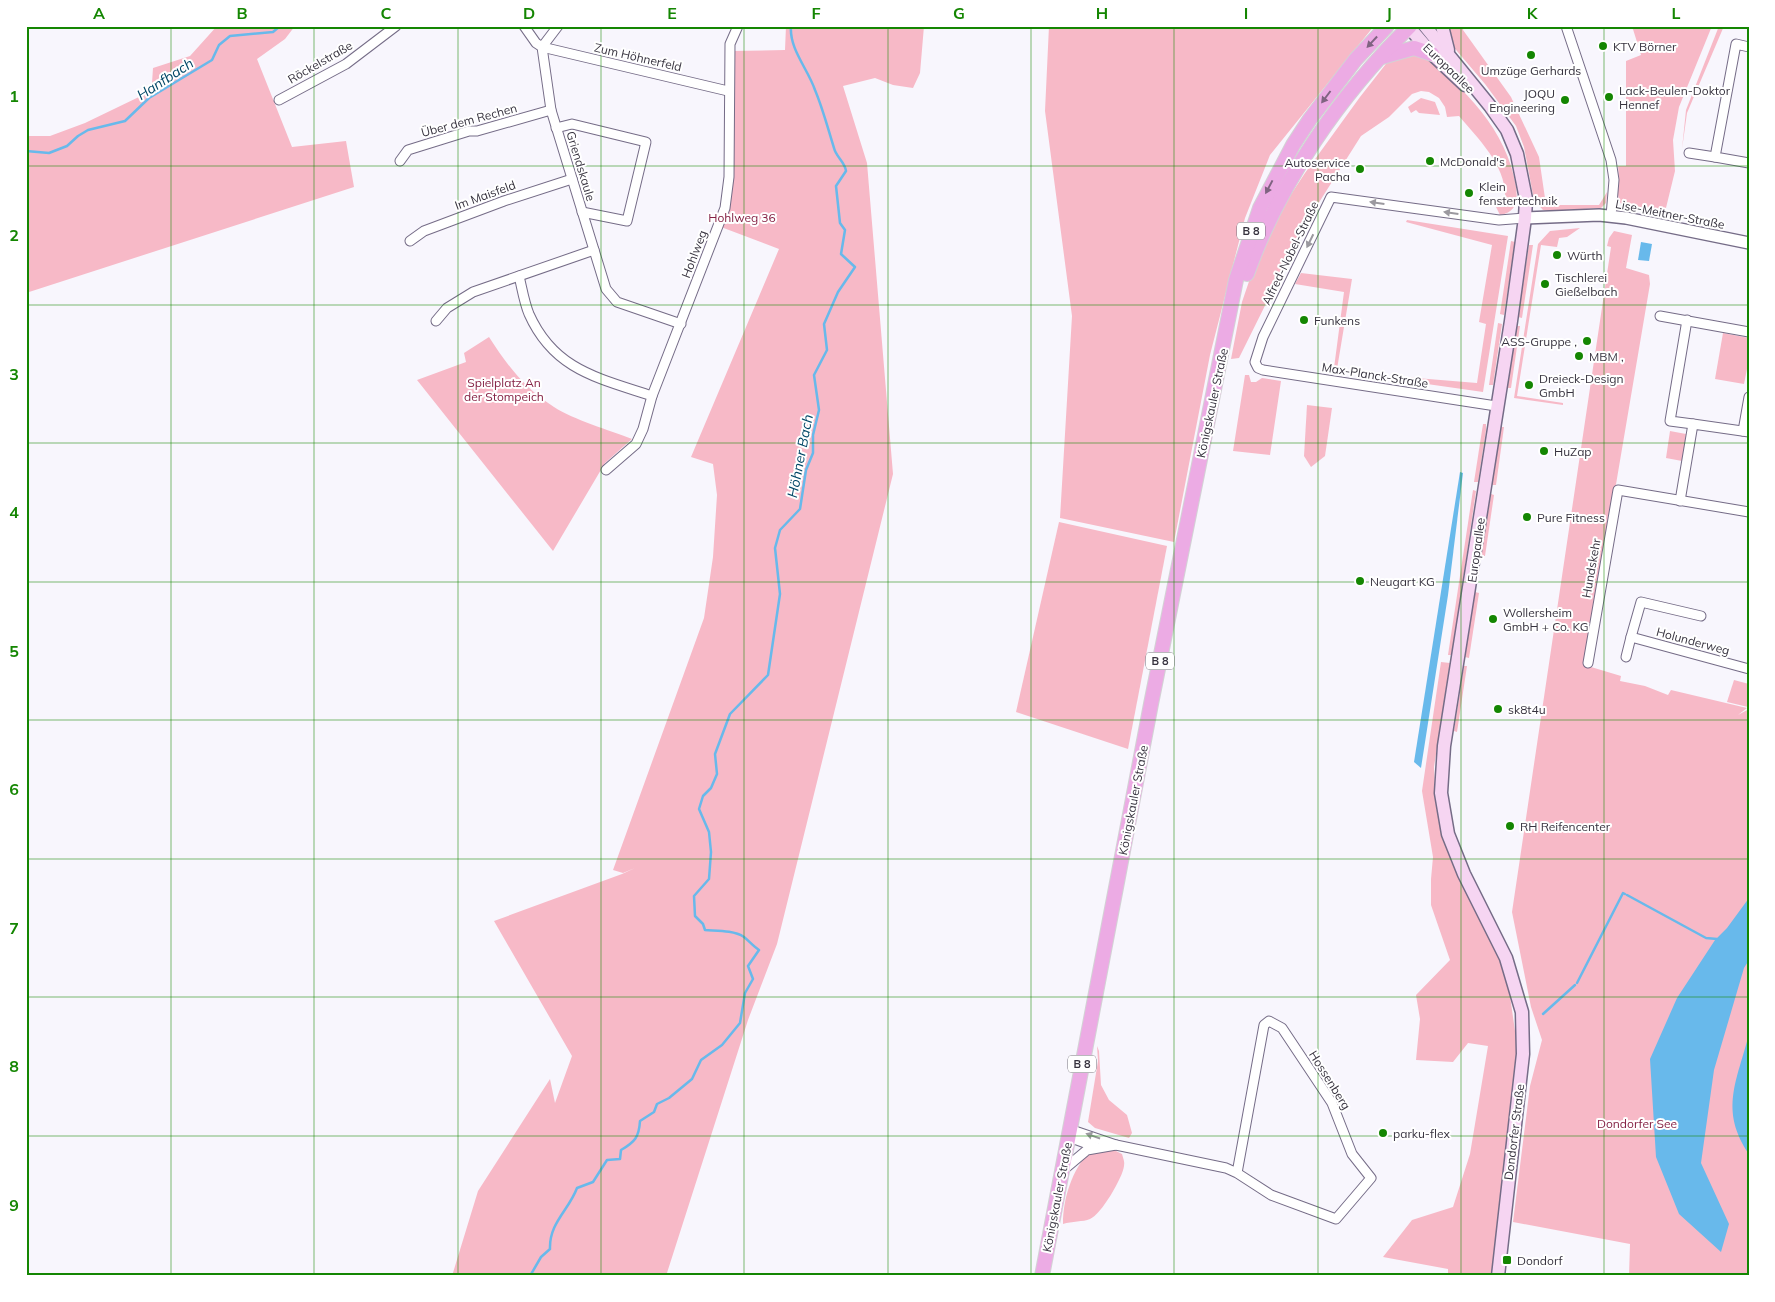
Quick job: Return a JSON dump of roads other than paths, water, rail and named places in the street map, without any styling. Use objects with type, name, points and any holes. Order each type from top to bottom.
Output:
[{"type":"main road","name":"Königskauler Straße","points":[[1042,1276],[1151,704],[1236,280],[1246,246],[1265,195],[1310,119],[1356,59],[1387,26]]},
{"type":"main road","name":"Europaallee","points":[[1424,26],[1490,106],[1507,130],[1517,154],[1523,176],[1526,218],[1496,406],[1473,574],[1444,746],[1441,793],[1443,813],[1455,854],[1495,934],[1516,988]]},
{"type":"main road","points":[[1442,26],[1450,57]]},
{"type":"main road","name":"Europaallee","points":[[1409,27],[1432,54],[1490,106]]},
{"type":"main road","name":"B 8","points":[[1379,58],[1409,27]]},
{"type":"main road","points":[[1379,58],[1414,48],[1432,54]]},
{"type":"main road","name":"Königskauler Straße","points":[[1228,324],[1259,240],[1291,180],[1322,132],[1379,58]]},
{"type":"main road","name":"Dondorfer Straße","points":[[1498,1276],[1523,1054],[1522,1012],[1516,988]]},
{"type":"street","name":"Röckelstraße","points":[[279,100],[346,64],[396,26]]},
{"type":"street","points":[[524,26],[536,43],[542,47],[558,26]]},
{"type":"street","name":"Hohlweg","points":[[606,470],[636,444],[643,429],[652,396],[721,220],[728,193],[730,44],[738,26]]},
{"type":"street","points":[[1566,26],[1611,160],[1614,180],[1611,216]]},
{"type":"street","points":[[1715,157],[1736,44],[1749,47]]},
{"type":"street","name":"Zum Höhnerfeld","points":[[542,47],[728,91]]},
{"type":"street","name":"Griendskaule","points":[[542,47],[550,110],[606,290],[617,302],[681,324]]},
{"type":"street","name":"Über dem Rechen","points":[[400,161],[408,150],[469,131],[477,131],[550,110]]},
{"type":"street","name":"Griendskaule","points":[[556,128],[572,124],[646,142],[627,221],[582,212]]},
{"type":"street","points":[[1689,153],[1749,163]]},
{"type":"street","name":"Im Maisfeld","points":[[410,242],[424,231],[504,201],[572,179]]},
{"type":"street","name":"Alfred-Nobel-Straße","points":[[1255,362],[1263,337],[1331,197],[1499,220],[1526,218]]},
{"type":"street","name":"Lise-Meitner-Straße","points":[[1526,218],[1611,216],[1749,243]]},
{"type":"street","points":[[436,321],[447,308],[473,292],[594,250]]},
{"type":"street","points":[[519,276],[528,312],[541,336],[556,355],[588,375],[652,396]]},
{"type":"street","points":[[1660,316],[1749,332]]},
{"type":"street","points":[[1686,320],[1670,421],[1746,432],[1749,397]]},
{"type":"street","name":"Max-Planck-Straße","points":[[1255,362],[1258,368],[1263,370],[1496,406]]},
{"type":"street","points":[[1680,501],[1693,424]]},
{"type":"street","name":"Hundskehr","points":[[1588,663],[1618,490],[1749,512]]},
{"type":"street","name":"Holunderweg","points":[[1626,657],[1641,602],[1701,616]]},
{"type":"street","name":"Holunderweg","points":[[1631,637],[1749,669]]},
{"type":"street","name":"Hossenberg","points":[[1069,1129],[1116,1145],[1226,1168],[1271,1195],[1336,1219],[1371,1178],[1352,1154],[1332,1103],[1282,1028],[1269,1021],[1264,1025],[1237,1173]]},
{"type":"street","points":[[1069,1129],[1077,1140],[1096,1148]]},
{"type":"street","name":"Hossenberg","points":[[1062,1171],[1083,1153],[1096,1148],[1116,1145]]},
{"type":"water","points":[[1641,242],[1652,244],[1649,261],[1638,260]]},
{"type":"water","points":[[1460,472],[1463,473],[1448,595],[1421,768],[1414,762]]},
{"type":"water","points":[[1749,898],[1749,960],[1744,968],[1714,1070],[1701,1163],[1729,1224],[1721,1252],[1679,1214],[1656,1157],[1650,1059],[1677,998],[1715,940],[1727,928]]},
{"type":"water","points":[[1749,1034],[1749,1154],[1740,1138],[1735,1123],[1733,1095]]},
{"type":"waterway","name":"Hanfbach","points":[[26,151],[49,153],[67,146],[88,130],[125,121],[149,98],[212,60],[219,45],[230,36],[273,32],[280,26]]},
{"type":"waterway","name":"Höhner Bach","points":[[530,1276],[541,1257],[550,1249],[556,1224],[577,1188],[593,1182],[607,1160],[620,1159],[621,1150],[633,1142],[637,1135],[640,1121],[654,1112],[657,1104],[669,1098],[692,1079],[701,1060],[722,1045],[740,1023],[745,993],[753,979],[748,966],[759,950],[744,937],[735,933],[705,930],[703,924],[695,916],[694,896],[709,879],[711,852],[709,832],[699,809],[703,796],[711,788],[717,774],[715,754],[730,714],[768,675],[780,594],[775,548],[780,530],[800,509],[806,470],[813,453],[813,435],[819,410],[814,375],[827,350],[824,324],[838,292],[855,267],[841,254],[845,230],[840,223],[836,186],[846,171],[835,151],[812,82],[796,51],[791,34],[791,26]]},
{"type":"waterway","points":[[1577,983],[1623,893],[1625,894]]},
{"type":"waterway","points":[[1627,895],[1706,938],[1717,939]]},
{"type":"waterway","points":[[1543,1014],[1575,985]]},
{"type":"place","name":"KTV Börner","points":[[1603,46]]},
{"type":"place","name":"Umzüge Gerhards","points":[[1531,55]]},
{"type":"place","name":"Lack-Beulen-Doktor Hennef","points":[[1609,97]]},
{"type":"place","name":"JOQU Engineering","points":[[1565,100]]},
{"type":"place","name":"McDonald's","points":[[1430,161]]},
{"type":"place","name":"Autoservice Pacha","points":[[1360,169]]},
{"type":"place","name":"Klein fenstertechnik","points":[[1469,193]]},
{"type":"place","name":"Würth","points":[[1557,255]]},
{"type":"place","name":"Tischlerei Gießelbach","points":[[1545,284]]},
{"type":"place","name":"Funkens","points":[[1304,320]]},
{"type":"place","name":"ASS-Gruppe ,","points":[[1587,341]]},
{"type":"place","name":"MBM ,","points":[[1579,356]]},
{"type":"place","name":"Dreieck-Design GmbH","points":[[1529,385]]},
{"type":"place","name":"HuZap","points":[[1544,451]]},
{"type":"place","name":"Pure Fitness","points":[[1527,517]]},
{"type":"place","name":"Neugart KG","points":[[1360,581]]},
{"type":"place","name":"Wollersheim GmbH + Co. KG","points":[[1493,619]]},
{"type":"place","name":"sk8t4u","points":[[1498,709]]},
{"type":"place","name":"RH Reifencenter","points":[[1510,826]]},
{"type":"place","name":"parku-flex","points":[[1383,1133]]},
{"type":"place","name":"Dondorf","points":[[1507,1260]]},
{"type":"park label","name":"Hohlweg 36","points":[[742,217]]},
{"type":"park label","name":"Spielplatz An der Stompeich","points":[[504,389]]},
{"type":"park label","name":"Dondorfer See","points":[[1637,1123]]}]
